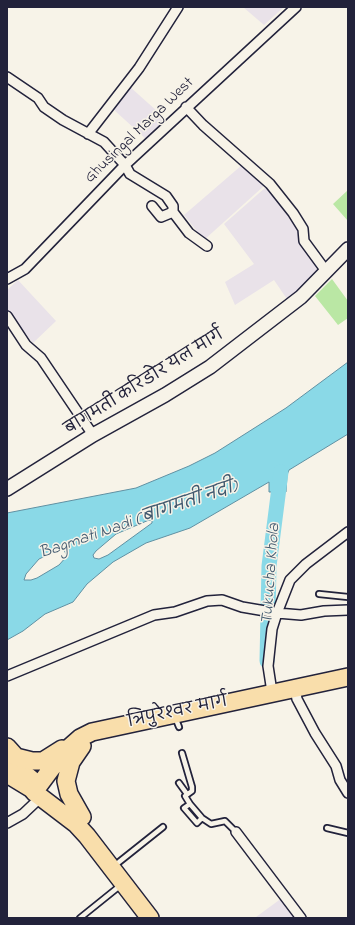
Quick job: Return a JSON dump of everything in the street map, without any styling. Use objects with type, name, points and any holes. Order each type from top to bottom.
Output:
[{"type":"highway","name":"त्रिपुरेश्वर मार्ग","points":[[79,744],[87,734],[98,730],[272,692],[347,682]]},
{"type":"highway","name":"त्रिपुरेश्वर मार्ग","points":[[38,794],[63,753],[79,744],[102,737],[178,725],[347,682]]},
{"type":"highway","points":[[7,747],[16,757],[21,760],[38,761],[50,758],[79,744]]},
{"type":"highway","points":[[79,744],[67,770],[66,781],[79,821],[119,862],[161,918]]},
{"type":"highway","points":[[38,794],[74,809],[87,836],[149,918]]},
{"type":"main road","points":[[7,758],[38,794]]},
{"type":"main road","points":[[7,775],[38,794]]},
{"type":"street","points":[[88,134],[139,68],[178,7]]},
{"type":"street","name":"Ghusingal Marga West","points":[[7,279],[25,268],[125,164],[296,7]]},
{"type":"street","points":[[7,77],[38,98],[44,107],[63,120],[104,142],[125,164],[130,174],[166,196],[173,206],[173,212],[189,233],[208,246]]},
{"type":"street","points":[[186,107],[270,184],[293,213],[303,229],[304,241],[326,271]]},
{"type":"street","points":[[152,206],[161,217],[173,212]]},
{"type":"street","name":"बागमती करिडोर यल मार्ग","points":[[7,489],[93,435],[210,367],[301,297],[348,249]]},
{"type":"street","points":[[7,316],[26,345],[40,358],[93,435]]},
{"type":"street","points":[[272,692],[268,666],[274,612],[290,580],[306,564],[348,532]]},
{"type":"street","points":[[7,676],[154,615],[176,612],[196,604],[214,600],[252,609],[301,615],[324,611],[348,610]]},
{"type":"street","points":[[296,694],[297,699],[315,733],[336,766],[340,780],[348,793]]},
{"type":"street","points":[[7,823],[38,794]]},
{"type":"street","points":[[236,832],[301,918]]},
{"type":"lane","points":[[319,594],[348,597]]},
{"type":"lane","points":[[182,754],[192,787],[192,791],[187,794]]},
{"type":"lane","points":[[180,784],[187,794],[185,796],[190,804],[202,818],[211,824],[225,821],[236,832]]},
{"type":"lane","points":[[190,804],[184,808],[196,823],[202,818]]},
{"type":"lane","points":[[119,862],[163,827]]},
{"type":"lane","points":[[327,828],[348,833]]},
{"type":"lane","points":[[80,918],[122,884]]},
{"type":"shaded area","points":[[243,7],[284,7],[264,25]]},
{"type":"shaded area","points":[[129,86],[167,120],[147,140],[113,109]]},
{"type":"shaded area","points":[[242,165],[265,185],[204,240],[184,215]]},
{"type":"shaded area","points":[[266,187],[302,231],[303,243],[318,271],[289,302],[274,280],[235,305],[225,282],[254,264],[224,224]]},
{"type":"shaded area","points":[[18,280],[56,321],[33,343],[7,311],[7,290]]},
{"type":"shaded area","points":[[282,898],[296,918],[256,917]]},
{"type":"green space","points":[[348,190],[348,221],[333,204]]},
{"type":"green space","points":[[332,279],[348,301],[348,318],[338,325],[315,296]]},
{"type":"water","name":"Bagmati Nadi (बागमती नदी)","points":[[348,362],[348,434],[289,470],[287,475],[286,492],[269,492],[269,482],[190,528],[146,543],[113,562],[87,584],[73,602],[45,614],[23,631],[7,640],[7,513],[136,488],[189,466],[215,453],[286,408]],"holes":[[[149,520],[152,521],[152,523],[108,555],[99,559],[94,558],[93,555],[96,551],[116,534]],[[60,549],[64,550],[67,556],[59,565],[37,578],[24,580],[26,574],[39,559]]]},
{"type":"waterway","name":"Tukucha Khola","points":[[267,661],[269,566],[281,472]]}]
